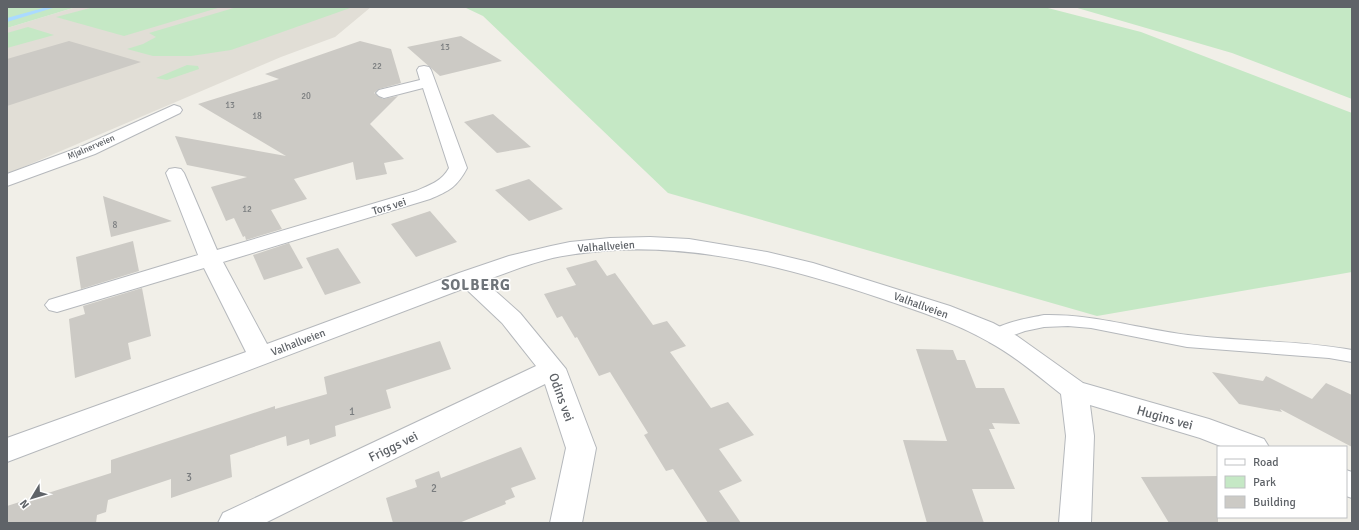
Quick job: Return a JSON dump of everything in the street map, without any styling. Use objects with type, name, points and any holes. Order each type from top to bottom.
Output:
[{"type":"street","name":"Tors vei","points":[[57,305],[211,260],[423,195],[440,188],[452,179],[458,168],[426,76],[384,93]]},
{"type":"street","name":"Mjølnerveien","points":[[7,180],[90,150],[174,110]]},
{"type":"street","points":[[175,173],[211,260],[261,356]]},
{"type":"street","name":"Valhallveien","points":[[7,450],[467,278],[517,261],[570,248],[617,244],[703,246],[746,252],[867,286],[937,310],[997,335],[1019,349],[1074,390]]},
{"type":"street","name":"Odins vei","points":[[467,278],[511,318],[553,369],[581,448],[566,523]]},
{"type":"street","name":"Friggs vei","points":[[234,523],[553,369]]},
{"type":"street","points":[[1074,390],[1080,436],[1075,523]]},
{"type":"street","name":"Hugins vei","points":[[1074,390],[1209,430],[1251,446]]},
{"type":"lane","points":[[997,335],[1010,328],[1035,322],[1073,320],[1188,341],[1329,352],[1352,356]]},
{"type":"shaded area","points":[[76,7],[371,7],[335,37],[281,57],[7,174],[7,28]]},
{"type":"green space","points":[[7,7],[76,7],[7,28]]},
{"type":"green space","points":[[94,7],[221,7],[124,36],[56,17]]},
{"type":"green space","points":[[237,7],[353,7],[231,50],[191,56],[153,56],[127,49],[143,44],[156,37],[149,33]]},
{"type":"green space","points":[[464,7],[1044,7],[1141,32],[1352,113],[1352,272],[1097,316],[668,193],[483,16]]},
{"type":"green space","points":[[1074,7],[1352,7],[1352,99],[1232,53]]},
{"type":"green space","points":[[28,27],[54,35],[7,48],[7,33]]},
{"type":"green space","points":[[187,65],[198,66],[199,69],[167,80],[156,78]]},
{"type":"building","points":[[461,36],[502,61],[440,76],[407,47]]},
{"type":"building","points":[[69,41],[141,62],[7,106],[7,59]]},
{"type":"building","points":[[360,41],[391,49],[401,83],[379,89],[374,93],[383,99],[398,96],[370,124],[404,159],[384,163],[387,174],[356,180],[353,162],[294,179],[307,199],[271,210],[282,229],[246,240],[234,218],[226,221],[211,187],[247,177],[187,165],[175,136],[286,156],[198,104],[279,79],[265,74]]},
{"type":"building","points":[[493,114],[531,147],[497,153],[464,122]]},
{"type":"building","points":[[529,179],[563,209],[529,221],[495,190]]},
{"type":"building","points":[[103,196],[172,221],[111,237]]},
{"type":"building","points":[[430,211],[457,242],[416,257],[391,224]]},
{"type":"building","points":[[133,241],[139,271],[81,289],[76,257]]},
{"type":"building","points":[[289,243],[303,268],[264,280],[253,255]]},
{"type":"building","points":[[338,248],[361,283],[325,295],[306,258]]},
{"type":"building","points":[[596,260],[607,276],[615,273],[653,325],[667,321],[686,346],[670,352],[711,408],[728,402],[754,435],[719,449],[742,481],[719,491],[741,523],[708,523],[673,469],[666,471],[644,435],[648,433],[610,372],[599,376],[577,337],[575,338],[562,316],[557,318],[544,294],[576,285],[566,268]]},
{"type":"building","points":[[142,288],[151,336],[128,343],[131,359],[75,378],[69,319],[85,314],[83,306]]},
{"type":"building","points":[[440,341],[451,369],[386,390],[391,408],[335,426],[336,436],[310,445],[309,439],[287,446],[286,436],[230,455],[232,477],[171,498],[171,479],[108,500],[106,512],[97,515],[96,523],[7,523],[7,506],[111,473],[111,460],[275,406],[275,409],[327,394],[324,377]]},
{"type":"building","points":[[916,349],[953,350],[957,360],[965,360],[976,388],[1004,388],[1020,424],[992,423],[995,429],[989,429],[1015,489],[972,489],[984,523],[927,523],[903,440],[947,441]]},
{"type":"building","points":[[1212,372],[1263,381],[1266,376],[1312,399],[1326,383],[1352,395],[1352,447],[1280,409],[1282,412],[1239,404]]},
{"type":"building","points":[[521,447],[536,479],[511,488],[515,497],[505,501],[506,504],[459,523],[393,523],[386,498],[417,487],[415,480],[439,471],[441,478]]},
{"type":"building","points":[[1217,476],[1218,523],[1169,523],[1141,477]]},
{"type":"waterway","points":[[7,20],[53,7]]},
{"type":"district","name":"SOLBERG","points":[[476,285]]}]
